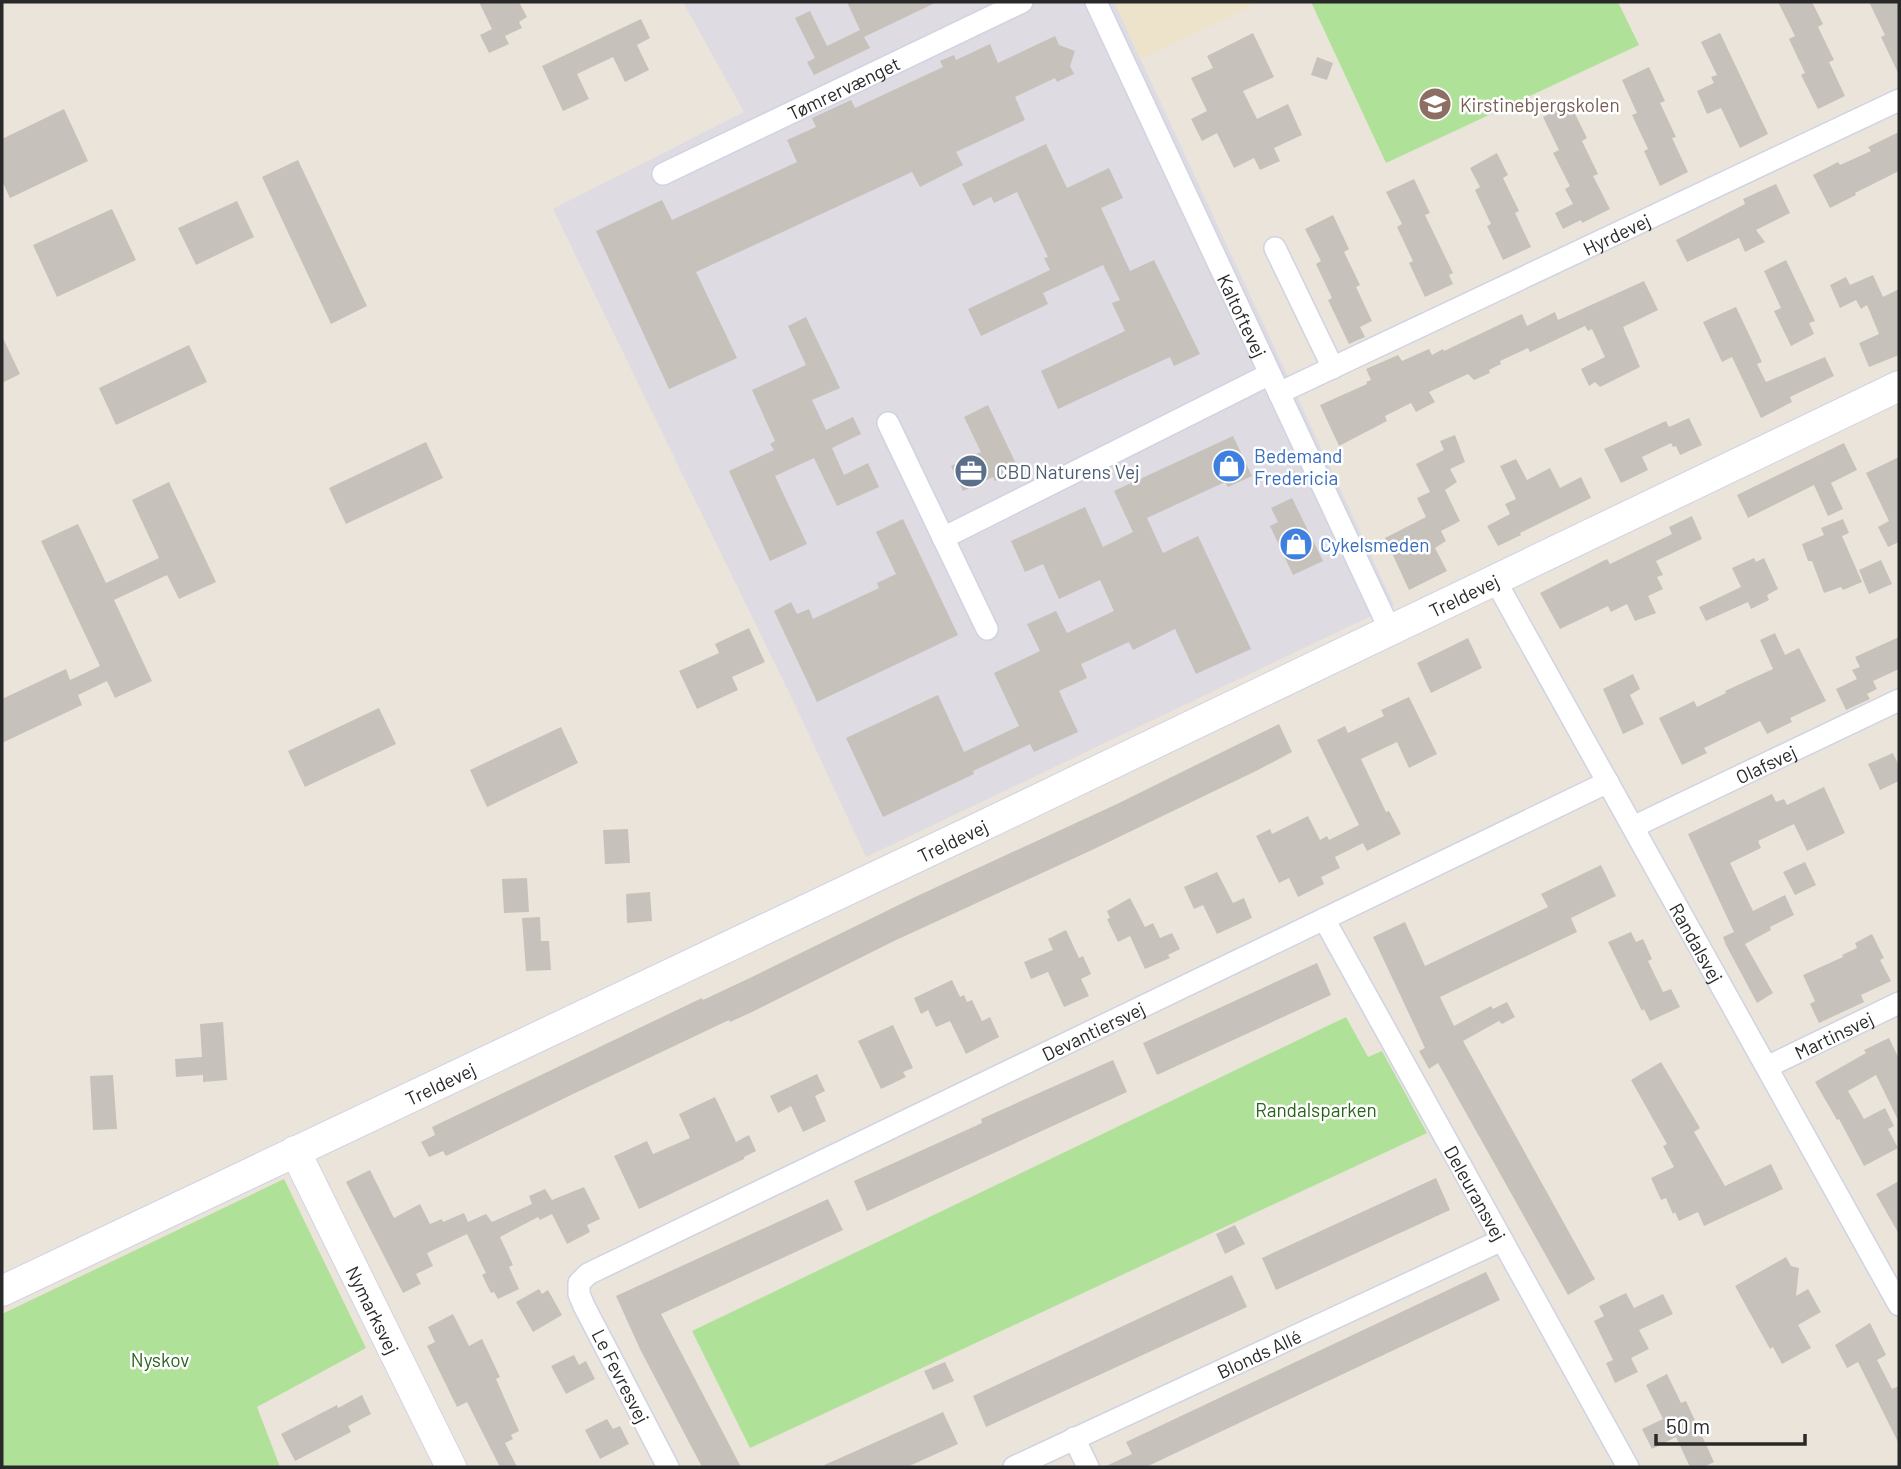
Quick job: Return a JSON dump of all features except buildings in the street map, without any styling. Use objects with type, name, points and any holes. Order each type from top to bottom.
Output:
[{"type":"street","name":"Tømrervænget","points":[[663,174],[1022,2]]},
{"type":"street","name":"Kaltoftevej","points":[[1096,2],[1390,630]]},
{"type":"street","name":"Hyrdevej","points":[[943,538],[1274,384],[1332,368],[1899,100]]},
{"type":"street","points":[[1275,248],[1332,368]]},
{"type":"street","name":"Treldevej","points":[[2,1291],[976,830],[1899,386]]},
{"type":"street","points":[[888,423],[987,629]]},
{"type":"street","name":"Randalsvej","points":[[1495,580],[1899,1306]]},
{"type":"street","name":"Olafsvej","points":[[1633,827],[1899,700]]},
{"type":"street","name":"Devantiersvej","points":[[579,1283],[598,1267],[1608,782]]},
{"type":"street","name":"Deleuransvej","points":[[1324,919],[1628,1467]]},
{"type":"street","name":"Martinsvej","points":[[1766,1067],[1899,1003]]},
{"type":"street","name":"Nymarksvej","points":[[295,1151],[451,1467]]},
{"type":"street","name":"Blonds Allé","points":[[1014,1467],[1502,1240]]},
{"type":"street","name":"Le Fevresvej","points":[[579,1283],[579,1294],[584,1306],[668,1467]]},
{"type":"street","points":[[1074,1438],[1088,1467]]},
{"type":"shaded area","points":[[683,2],[1114,2],[1394,605],[866,857],[798,711],[553,209],[744,112]]},
{"type":"shaded area","points":[[1114,2],[1260,2],[1141,59]]},
{"type":"green space","name":"Kirstinebjergskolen","points":[[1311,2],[1618,2],[1639,45],[1386,163]]},
{"type":"green space","name":"Randalsparken","points":[[1346,1017],[1368,1057],[1382,1051],[1427,1133],[750,1448],[692,1331]]},
{"type":"green space","name":"Nyskov","points":[[284,1179],[366,1348],[257,1407],[280,1467],[2,1467],[2,1314]]},
{"type":"place","name":"Kirstinebjergskolen","points":[[1435,104]]},
{"type":"place","name":"Bedemand Fredericia","points":[[1229,466]]},
{"type":"place","name":"CBD Naturens Vej","points":[[971,471]]},
{"type":"place","name":"Cykelsmeden","points":[[1296,544]]}]
